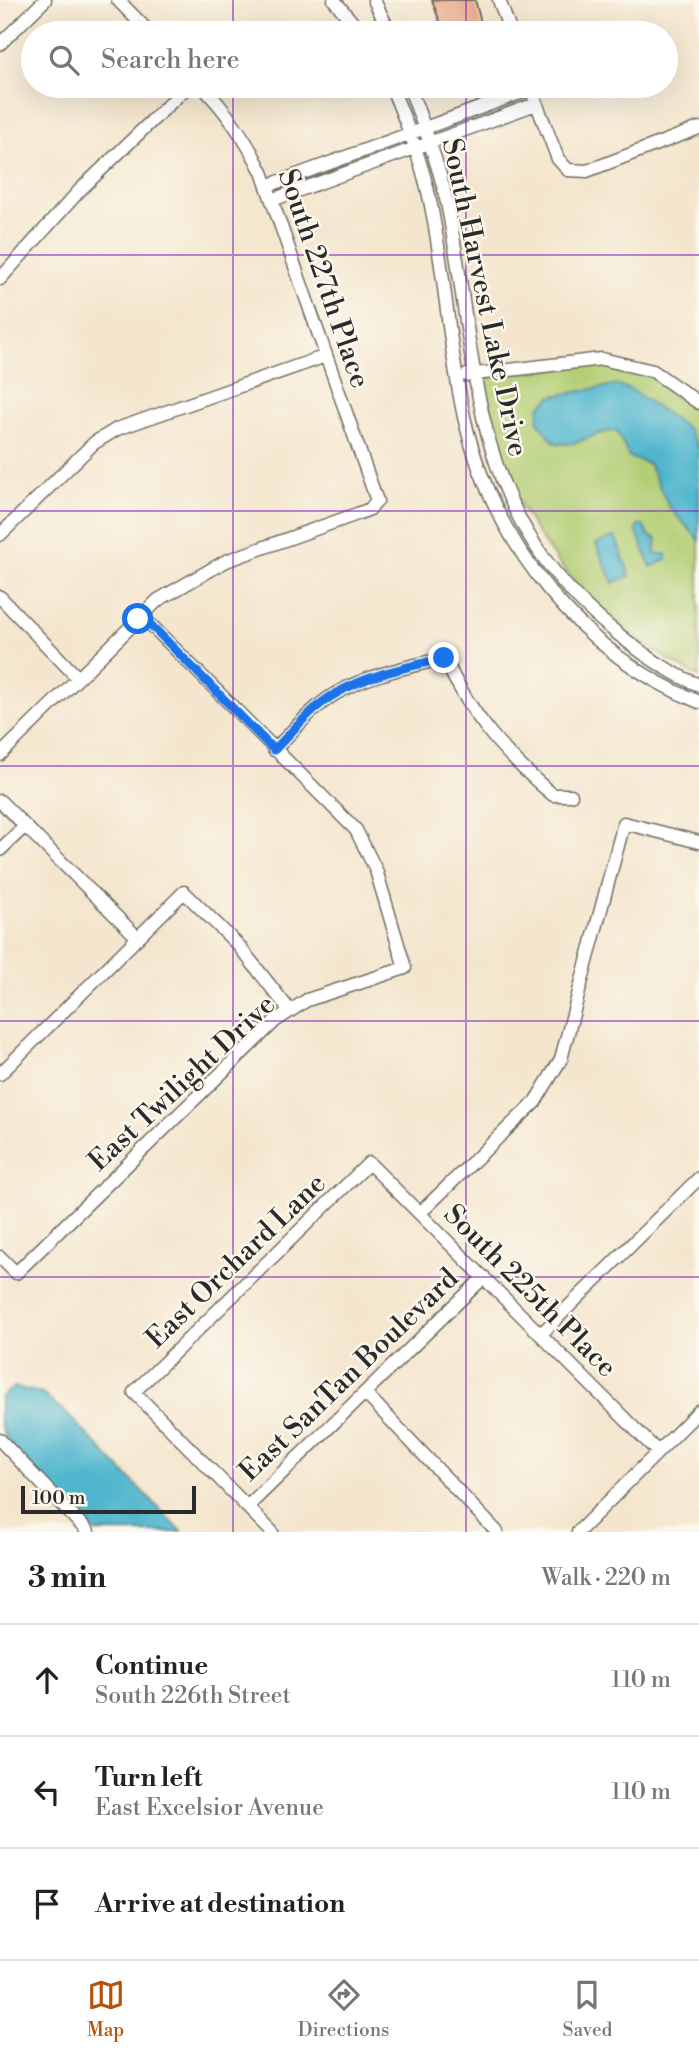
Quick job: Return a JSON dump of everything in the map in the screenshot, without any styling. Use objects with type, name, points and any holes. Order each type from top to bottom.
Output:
[{"type":"street","points":[[24,21],[45,0]]},
{"type":"street","points":[[118,0],[138,21]]},
{"type":"street","points":[[334,0],[351,21]]},
{"type":"street","points":[[374,0],[384,21]]},
{"type":"street","points":[[499,0],[507,21]]},
{"type":"street","points":[[0,44],[21,23]]},
{"type":"street","points":[[0,279],[80,190],[176,98]]},
{"type":"street","name":"South 227th Place","points":[[142,616],[176,588],[226,561],[370,509],[377,501],[267,186],[247,140],[214,98]]},
{"type":"street","name":"South Harvest Lake Drive","points":[[396,98],[429,194],[457,376],[472,448],[492,499],[521,553],[549,591],[611,651],[655,681],[699,702]]},
{"type":"street","name":"South Harvest Lake Drive","points":[[414,98],[431,144],[449,210],[473,374],[491,451],[504,488],[550,564],[604,624],[643,654],[699,685]]},
{"type":"street","points":[[267,186],[502,98]]},
{"type":"street","points":[[534,98],[558,159],[568,170],[587,171],[699,128]]},
{"type":"street","points":[[272,200],[536,104]]},
{"type":"street","points":[[0,535],[94,443],[117,429],[326,356]]},
{"type":"street","points":[[457,376],[602,359],[653,371],[699,402]]},
{"type":"street","points":[[0,597],[78,678]]},
{"type":"street","points":[[0,755],[142,616],[274,750],[315,708],[336,694],[392,671],[444,658],[466,704],[484,728],[553,795],[571,795]]},
{"type":"street","name":"East Twilight Drive","points":[[0,1257],[16,1273],[275,1021],[307,1000],[405,968],[376,870],[356,831],[274,750]]},
{"type":"street","points":[[0,801],[138,938]]},
{"type":"street","points":[[420,1213],[535,1102],[561,1059],[624,823],[699,842]]},
{"type":"street","points":[[0,850],[24,826]]},
{"type":"street","points":[[0,1074],[184,892],[239,946],[290,1011]]},
{"type":"street","name":"South 225th Place","points":[[369,1163],[658,1452]]},
{"type":"street","name":"East Orchard Lane","points":[[247,1507],[134,1392],[369,1163]]},
{"type":"street","points":[[541,1334],[699,1178]]},
{"type":"street","name":"East SanTan Boulevard","points":[[247,1507],[484,1277]]},
{"type":"street","points":[[365,1393],[492,1530]]},
{"type":"street","points":[[578,1532],[699,1411]]},
{"type":"street","points":[[0,1440],[88,1532]]},
{"type":"street","points":[[247,1507],[272,1532]]},
{"type":"green space","points":[[591,363],[648,375],[699,409],[699,677],[638,639],[586,594],[542,540],[523,510],[501,465],[479,379]]},
{"type":"water","points":[[615,385],[630,389],[687,428],[699,449],[699,540],[669,507],[649,464],[629,457],[617,431],[601,433],[573,443],[555,443],[538,422],[540,406],[553,396]]},
{"type":"water","points":[[638,525],[643,525],[648,535],[657,539],[655,554],[666,554],[667,559],[651,567],[636,530]]},
{"type":"water","points":[[615,536],[630,576],[613,583],[596,544]]},
{"type":"water","points":[[14,1387],[41,1393],[66,1413],[182,1532],[95,1532],[8,1443],[0,1425],[0,1397]]},
{"type":"building","points":[[432,0],[475,0],[481,21],[440,21]]},
{"type":"route","points":[[138,619],[142,616],[274,750],[315,708],[336,694],[392,671],[444,658]]}]
